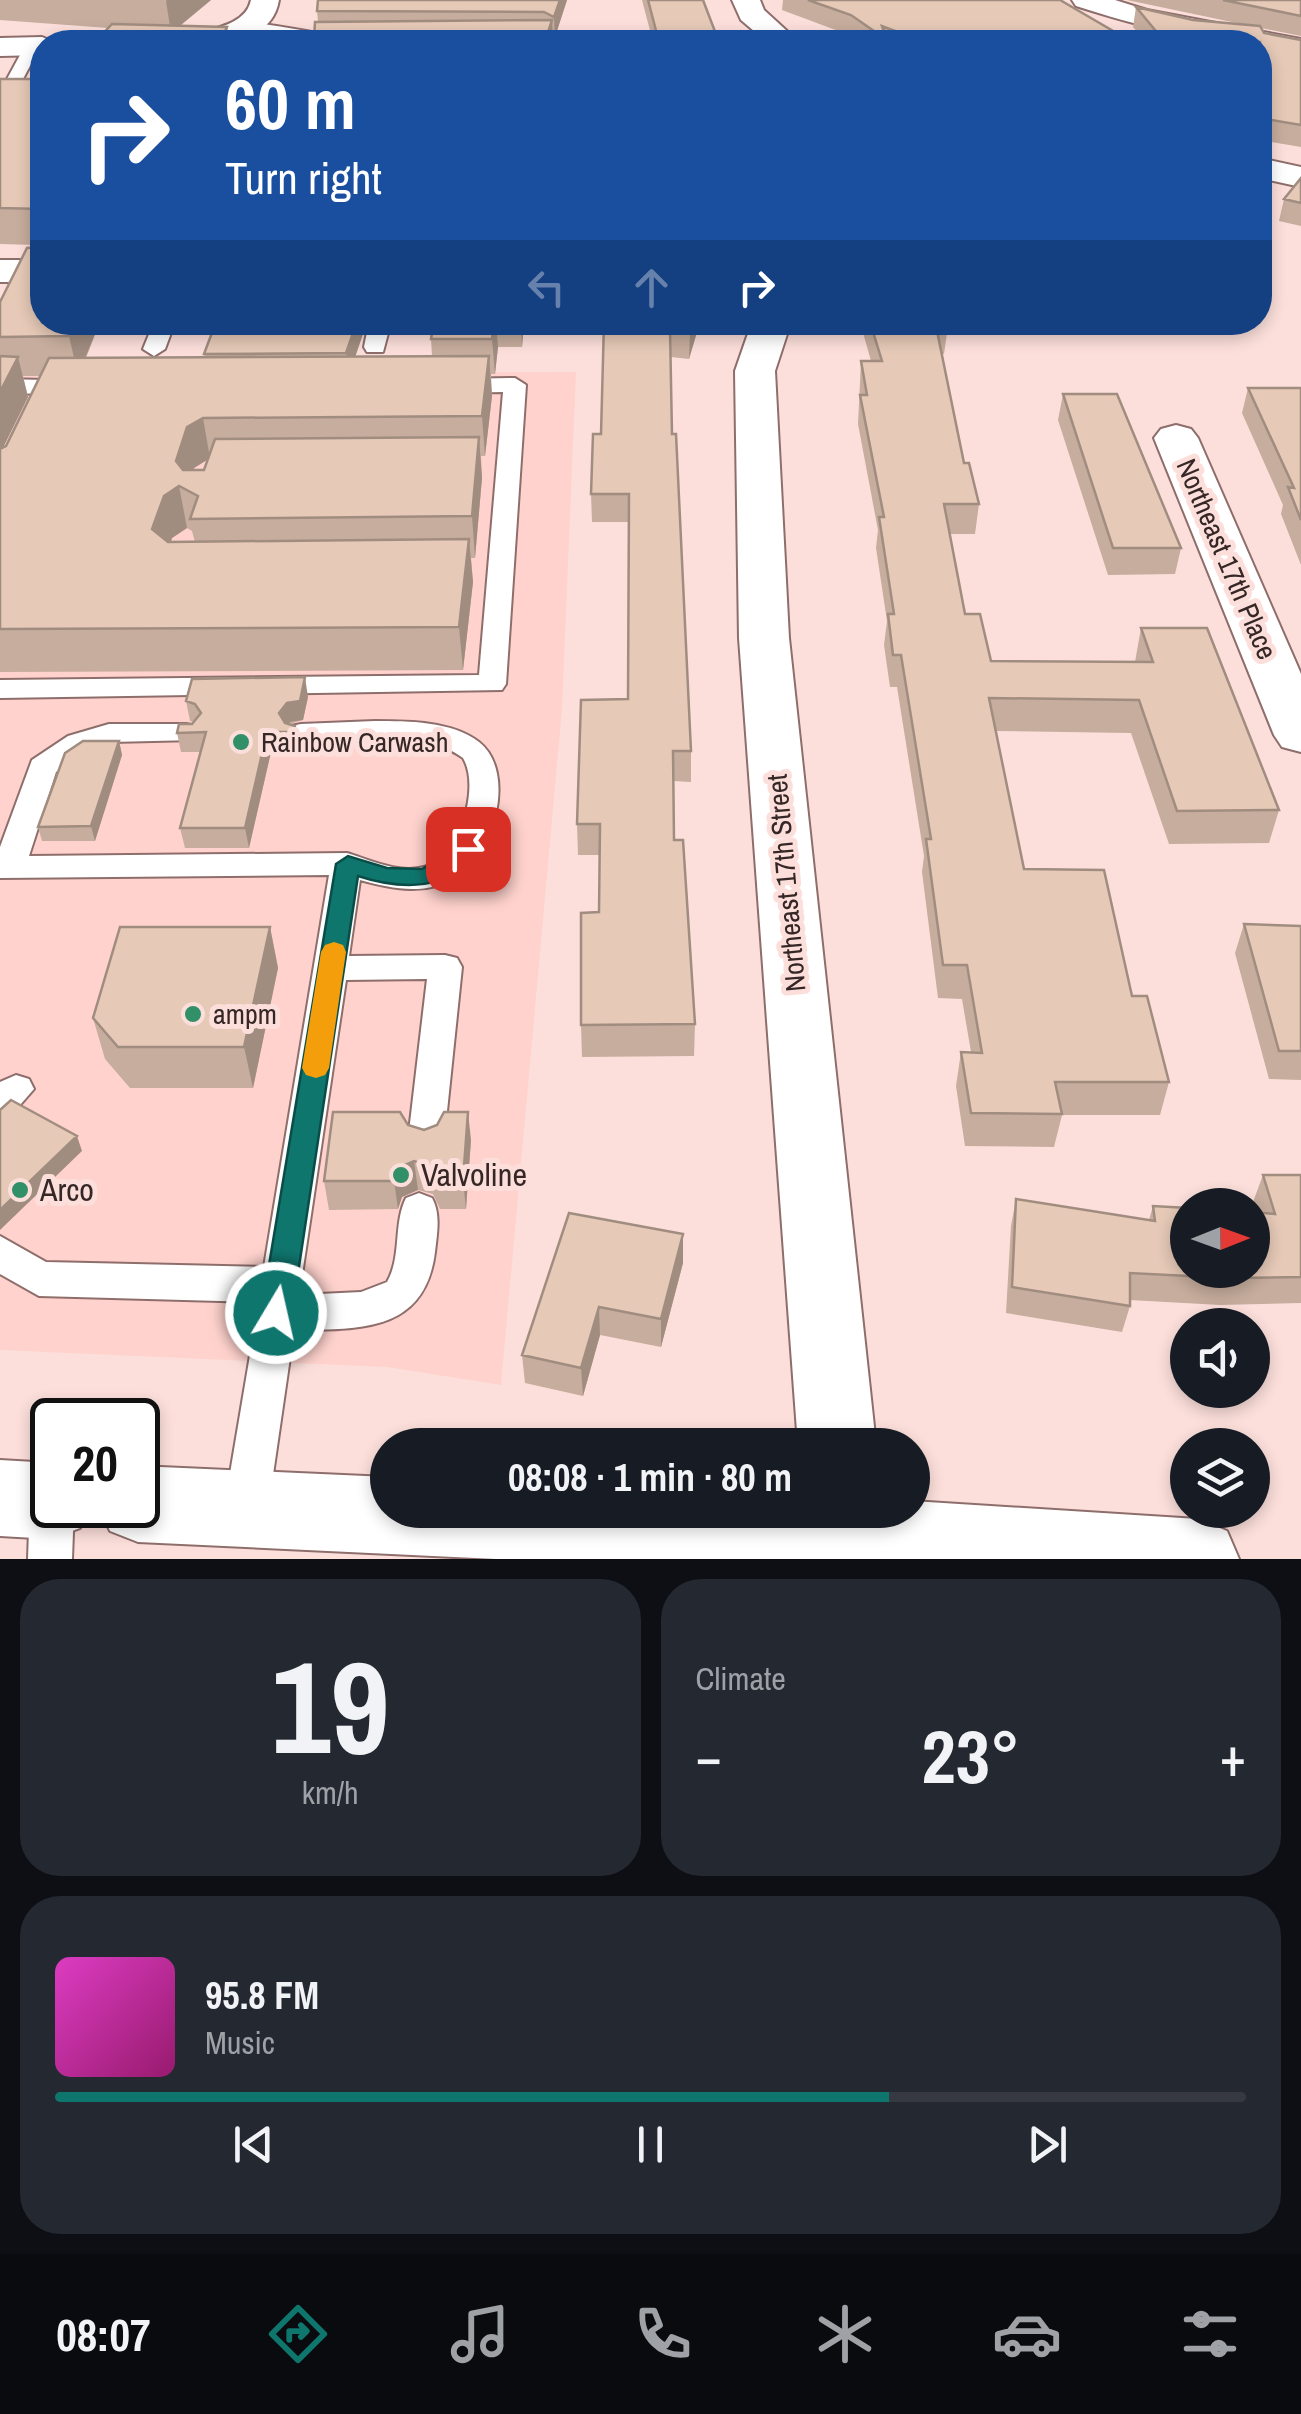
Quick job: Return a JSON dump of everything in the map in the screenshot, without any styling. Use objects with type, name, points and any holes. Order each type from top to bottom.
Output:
[{"type":"street","points":[[235,30],[247,26],[264,11],[264,0]]},
{"type":"street","points":[[746,0],[752,14],[770,30]]},
{"type":"street","points":[[1086,0],[1142,18],[1206,30]]},
{"type":"street","points":[[1272,43],[1301,48]]},
{"type":"street","points":[[0,47],[30,46]]},
{"type":"street","points":[[1272,171],[1301,177]]},
{"type":"street","points":[[0,272],[30,271]]},
{"type":"street","name":"Northeast 17th Street","points":[[767,335],[755,370],[764,638],[835,1428]]},
{"type":"street","name":"Northeast 17th Place","points":[[1176,438],[1301,734]]},
{"type":"street","points":[[0,1498],[30,1500]]},
{"type":"street","points":[[160,1505],[246,1509],[592,1542],[777,1528]]},
{"type":"street","points":[[892,1528],[1198,1559]]},
{"type":"lane","points":[[247,26],[266,30]]},
{"type":"lane","points":[[9,90],[30,57]]},
{"type":"lane","points":[[154,349],[160,335]]},
{"type":"lane","points":[[374,347],[377,335]]},
{"type":"lane","points":[[0,689],[492,684],[491,570],[499,467],[515,385],[437,386]]},
{"type":"lane","points":[[0,386],[58,387],[32,420]]},
{"type":"lane","points":[[186,733],[109,732],[78,744],[44,767],[5,867],[348,864],[406,879],[426,877],[458,861],[468,849],[487,781],[482,764],[470,750],[451,739],[427,733],[301,733]]},
{"type":"lane","points":[[246,1509],[348,864]]},
{"type":"lane","points":[[331,968],[445,967],[426,1140]]},
{"type":"lane","points":[[0,1254],[39,1279],[382,1307],[402,1293],[413,1264],[419,1209]]},
{"type":"lane","points":[[50,1559],[51,1528]]},
{"type":"shaded area","points":[[576,372],[562,709],[501,1385],[387,1367],[0,1350],[0,375]]},
{"type":"building","points":[[318,0],[560,0],[554,17],[544,12],[317,11]]},
{"type":"building","points":[[648,0],[703,0],[714,30],[656,30]]},
{"type":"building","points":[[808,0],[1060,0],[1111,30],[893,30],[882,26],[883,30],[873,30],[851,15]]},
{"type":"building","points":[[1223,0],[1301,0],[1301,16]]},
{"type":"building","points":[[1136,7],[1193,20],[1260,26],[1262,30],[1155,30]]},
{"type":"building","points":[[552,20],[549,30],[314,30],[315,22]]},
{"type":"building","points":[[112,24],[227,27],[226,30],[106,30]]},
{"type":"building","points":[[1272,35],[1301,40],[1301,125],[1272,120]]},
{"type":"building","points":[[0,79],[30,79],[30,209],[0,208]]},
{"type":"building","points":[[1301,178],[1301,203],[1284,199]]},
{"type":"building","points":[[30,248],[30,335],[69,336],[0,337],[0,302]]},
{"type":"building","points":[[211,335],[352,335],[346,353],[204,354]]},
{"type":"building","points":[[432,335],[492,335],[492,339],[431,339]]},
{"type":"building","points":[[604,335],[670,335],[672,434],[676,434],[691,751],[673,751],[674,840],[683,840],[695,1024],[581,1025],[581,913],[599,912],[600,824],[577,824],[581,700],[628,699],[629,494],[591,494],[593,434],[601,434]]},
{"type":"building","points":[[874,335],[938,335],[964,463],[969,463],[979,504],[944,504],[965,614],[980,614],[991,661],[1153,662],[1141,628],[1207,628],[1279,810],[1177,811],[1139,700],[989,698],[1024,869],[1104,870],[1132,996],[1147,996],[1169,1082],[1055,1082],[1062,1114],[971,1113],[961,1052],[982,1053],[967,965],[943,965],[926,839],[931,839],[901,655],[893,655],[888,614],[894,614],[879,517],[884,517],[860,395],[867,395],[861,361],[882,361]]},
{"type":"building","points":[[0,356],[18,357],[0,392]]},
{"type":"building","points":[[489,356],[482,416],[203,418],[187,427],[176,461],[183,470],[204,470],[215,439],[479,437],[472,516],[190,519],[198,496],[179,486],[164,496],[152,529],[168,542],[469,539],[459,627],[0,629],[0,449],[6,446],[49,358]]},
{"type":"building","points":[[1248,388],[1301,388],[1301,520],[1288,487],[1294,488]]},
{"type":"building","points":[[1063,394],[1117,394],[1181,548],[1113,548]]},
{"type":"building","points":[[305,677],[300,701],[287,703],[279,713],[285,723],[295,726],[294,732],[267,732],[245,828],[180,828],[206,732],[177,733],[179,724],[192,724],[201,713],[195,704],[186,701],[192,679]]},
{"type":"building","points":[[83,741],[119,741],[91,826],[38,827],[65,753]]},
{"type":"building","points":[[1244,924],[1301,926],[1301,1051],[1279,1051]]},
{"type":"building","points":[[120,927],[270,927],[244,1047],[118,1047],[93,1018]]},
{"type":"building","name":"Arco","points":[[11,1100],[77,1136],[0,1210],[0,1110]]},
{"type":"building","points":[[333,1112],[400,1112],[408,1125],[424,1130],[437,1125],[444,1112],[468,1112],[463,1180],[436,1180],[430,1166],[414,1161],[398,1168],[394,1181],[324,1181]]},
{"type":"building","points":[[1263,1175],[1301,1175],[1301,1277],[1270,1277],[1270,1214],[1275,1214]]},
{"type":"building","points":[[1016,1199],[1155,1221],[1153,1206],[1170,1207],[1170,1275],[1130,1273],[1130,1306],[1012,1287]]},
{"type":"building","points":[[569,1213],[683,1234],[661,1319],[599,1307],[581,1368],[522,1355]]},
{"type":"slow traffic","points":[[316,1068],[334,952]]},
{"type":"place","name":"Rainbow Carwash","points":[[241,742]]},
{"type":"place","name":"ampm","points":[[193,1014]]},
{"type":"place","name":"Valvoline","points":[[401,1175]]},
{"type":"place","name":"Arco","points":[[20,1190]]},
{"type":"route","points":[[276,1313],[348,864],[386,876],[426,877],[444,871],[468,849]]}]
